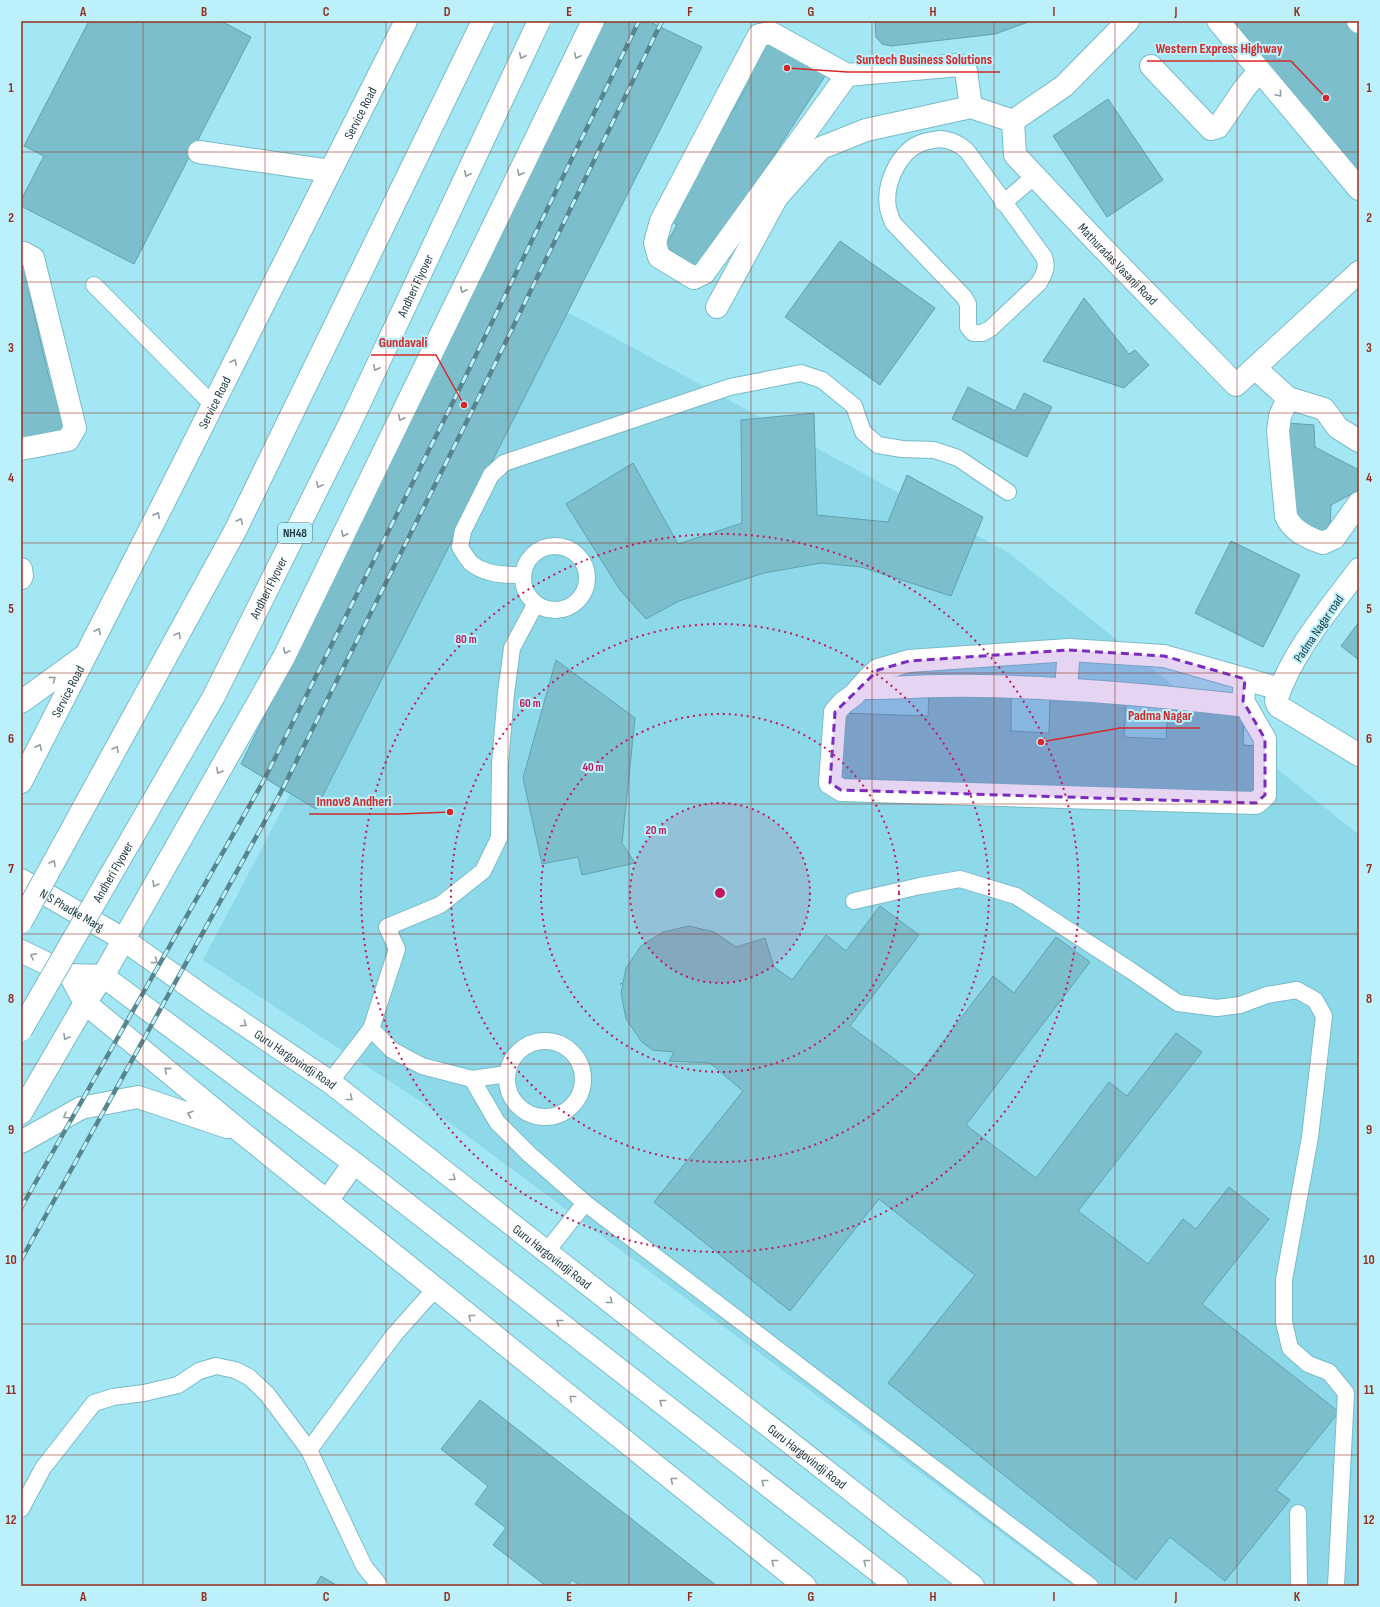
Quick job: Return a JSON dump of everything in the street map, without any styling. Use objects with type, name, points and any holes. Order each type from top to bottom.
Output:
[{"type":"main road","name":"Service Road","points":[[21,782],[406,21]]},
{"type":"main road","points":[[21,922],[235,531],[483,21]]},
{"type":"main road","name":"Andheri Flyover","points":[[21,1030],[214,696],[353,417],[539,21]]},
{"type":"main road","points":[[21,1113],[85,1003],[103,976],[284,657],[593,21]]},
{"type":"main road","points":[[717,307],[777,197],[821,148],[866,130],[971,106],[1013,121],[1064,86],[1128,21]]},
{"type":"main road","points":[[1218,21],[1359,189]]},
{"type":"main road","points":[[847,75],[704,273],[694,278],[659,257],[655,243],[661,221],[759,36],[771,34],[847,75],[959,65],[966,71],[971,106]]},
{"type":"main road","points":[[1151,66],[1211,129],[1218,127],[1244,88],[1260,71]]},
{"type":"main road","name":"Mathuradas Vasanji Road","points":[[1013,121],[1015,155],[1094,239],[1236,385],[1359,272]]},
{"type":"main road","points":[[199,152],[330,171]]},
{"type":"main road","points":[[21,253],[33,258],[75,428],[68,440],[21,449]]},
{"type":"main road","points":[[1255,368],[1288,398],[1324,409],[1338,428],[1359,441]]},
{"type":"main road","points":[[1288,398],[1280,416],[1278,431],[1286,516],[1289,524],[1309,538],[1323,544],[1334,538],[1359,503]]},
{"type":"main road","points":[[21,569],[21,578]]},
{"type":"main road","name":"Padma Nagar road","points":[[1280,689],[1301,648],[1359,569]]},
{"type":"main road","points":[[1245,679],[1243,701],[1265,739],[1265,795],[1256,803],[841,790],[830,783],[835,712],[878,670],[909,661],[1069,650],[1164,656],[1245,679],[1280,689],[1276,700],[1278,706],[1359,755]]},
{"type":"main road","points":[[1066,689],[1069,650]]},
{"type":"main road","points":[[21,702],[86,655]]},
{"type":"main road","points":[[860,688],[977,686],[1066,689],[1165,696],[1238,705],[1243,701]]},
{"type":"main road","name":"N S Phadke Marg","points":[[21,880],[123,939]]},
{"type":"main road","name":"Guru Hargovindji Road","points":[[123,939],[211,1002],[330,1082],[973,1586]]},
{"type":"main road","points":[[21,951],[70,974],[103,976],[354,1163],[897,1586]]},
{"type":"main road","points":[[70,974],[85,1003],[435,1289],[805,1586]]},
{"type":"main road","points":[[21,1142],[81,1108],[138,1097],[240,1131]]},
{"type":"main road","points":[[327,1201],[354,1163]]},
{"type":"lane","points":[[939,139],[949,140],[960,145],[967,152],[1003,202],[1044,257],[1047,264],[1039,283],[990,329],[982,333],[973,333],[968,327],[968,304],[964,297],[893,223],[888,208],[888,191],[893,174],[908,150],[921,143],[939,139]]},
{"type":"lane","points":[[1003,202],[1035,176]]},
{"type":"lane","points":[[94,285],[213,405]]},
{"type":"lane","points":[[522,575],[502,575],[486,571],[471,563],[460,547],[463,531],[491,475],[504,463],[730,387],[801,374],[822,380],[854,406],[863,432],[878,444],[902,449],[934,450],[958,458],[1008,492]]},
{"type":"lane","points":[[552,546],[563,547],[573,551],[586,567],[588,577],[582,596],[575,604],[566,609],[556,611],[546,610],[536,605],[528,596],[523,586],[522,575],[525,564],[532,555],[541,548],[552,546]]},
{"type":"lane","points":[[330,1082],[371,1028],[397,949],[387,927],[440,905],[477,876],[483,871],[499,838],[500,764],[506,693],[512,648],[536,605]]},
{"type":"lane","points":[[854,901],[920,886],[960,879],[1016,896],[1178,1003],[1217,1008],[1240,1006],[1267,995],[1297,990],[1315,1000],[1324,1016],[1310,1137],[1284,1280],[1284,1322],[1290,1348],[1308,1364],[1330,1372],[1346,1393],[1336,1586]]},
{"type":"lane","points":[[371,1028],[392,1050],[422,1066],[472,1080],[507,1074]]},
{"type":"lane","points":[[540,1041],[553,1042],[564,1046],[574,1054],[580,1065],[583,1077],[582,1090],[576,1101],[568,1110],[556,1115],[544,1117],[531,1114],[520,1108],[512,1098],[508,1087],[507,1074],[510,1062],[518,1052],[528,1045],[540,1041]]},
{"type":"lane","points":[[472,1080],[497,1122],[529,1154],[585,1203],[1090,1586]]},
{"type":"lane","points":[[547,1251],[585,1203]]},
{"type":"lane","points":[[309,1450],[394,1335],[435,1289]]},
{"type":"lane","points":[[21,1509],[43,1468],[94,1403],[113,1397],[144,1393],[178,1385],[200,1371],[216,1366],[235,1370],[249,1377],[267,1394],[309,1450],[364,1566],[380,1586]]},
{"type":"lane","points":[[1298,1513],[1299,1586]]},
{"type":"highlighted area","points":[[1069,650],[1164,656],[1245,679],[1243,701],[1265,739],[1265,795],[1256,803],[841,790],[830,783],[835,712],[878,670],[909,661]]},
{"type":"shaded area","points":[[549,302],[1009,553],[1359,835],[1359,1586],[1073,1586],[420,1101],[203,960]]},
{"type":"building","points":[[89,21],[221,21],[251,37],[134,264],[21,206],[21,200],[44,156],[24,146]]},
{"type":"building","points":[[604,21],[648,21],[702,47],[316,809],[241,764]]},
{"type":"building","points":[[875,21],[1031,21],[995,34],[891,46],[882,44],[876,37]]},
{"type":"building","points":[[1226,21],[1359,21],[1359,175]]},
{"type":"building","points":[[764,37],[829,70],[700,269],[665,246],[677,225],[671,221],[749,82],[742,79]]},
{"type":"building","points":[[1108,99],[1163,180],[1107,217],[1053,136]]},
{"type":"building","points":[[840,241],[935,308],[880,385],[785,317]]},
{"type":"building","points":[[21,256],[40,290],[29,292],[50,382],[60,380],[67,431],[21,442]]},
{"type":"building","points":[[1084,298],[1129,354],[1135,350],[1149,365],[1124,388],[1043,361]]},
{"type":"building","points":[[968,387],[1015,411],[1024,393],[1052,407],[1027,457],[952,419]]},
{"type":"building","points":[[814,413],[817,515],[888,522],[907,475],[983,517],[951,596],[861,567],[821,563],[764,573],[679,601],[646,619],[620,590],[566,504],[633,463],[678,544],[742,523],[741,420]]},
{"type":"building","points":[[1288,423],[1314,425],[1315,447],[1359,470],[1359,490],[1331,505],[1330,531],[1313,532],[1295,517]]},
{"type":"building","points":[[1231,541],[1300,575],[1263,647],[1195,613]]},
{"type":"building","points":[[1359,622],[1359,660],[1341,646]]},
{"type":"building","points":[[556,660],[635,718],[622,843],[635,863],[582,875],[578,857],[542,864],[523,778]]},
{"type":"building","points":[[929,693],[1011,697],[1011,731],[1049,733],[1050,698],[1126,701],[1124,737],[1166,739],[1168,708],[1244,711],[1243,745],[1261,746],[1259,794],[838,778],[840,713],[928,716]]},
{"type":"building","points":[[880,906],[919,935],[850,1026],[917,1076],[993,976],[1014,993],[1056,937],[1090,962],[966,1125],[1036,1178],[1109,1082],[1127,1096],[1176,1033],[1202,1052],[1078,1211],[1148,1264],[1183,1219],[1196,1229],[1229,1187],[1269,1219],[1202,1304],[1339,1412],[1276,1490],[1290,1500],[1225,1581],[1170,1537],[1136,1580],[888,1383],[975,1275],[879,1199],[790,1311],[654,1202],[743,1091],[710,1063],[669,1061],[674,1052],[652,1050],[641,1041],[626,1019],[621,993],[623,984],[620,984],[623,983],[626,968],[641,946],[663,932],[689,926],[714,932],[736,947],[765,938],[774,967],[792,980],[826,935],[846,951]]},
{"type":"building","points":[[480,1400],[717,1586],[580,1586],[572,1580],[568,1586],[546,1586],[493,1545],[506,1528],[475,1504],[488,1486],[441,1449]]},
{"type":"building","points":[[321,1576],[338,1586],[315,1586]]},
{"type":"railway","points":[[21,1208],[264,780],[455,398],[639,21]]},
{"type":"railway","points":[[21,1260],[281,792],[473,409],[662,21]]},
{"type":"place","name":"Suntech Business Solutions","points":[[787,68]]},
{"type":"place","name":"Western Express Highway","points":[[1326,98]]},
{"type":"place","name":"Gundavali","points":[[464,405]]},
{"type":"place","name":"Padma Nagar","points":[[1041,742]]},
{"type":"place","name":"Innov8 Andheri","points":[[450,812]]}]
